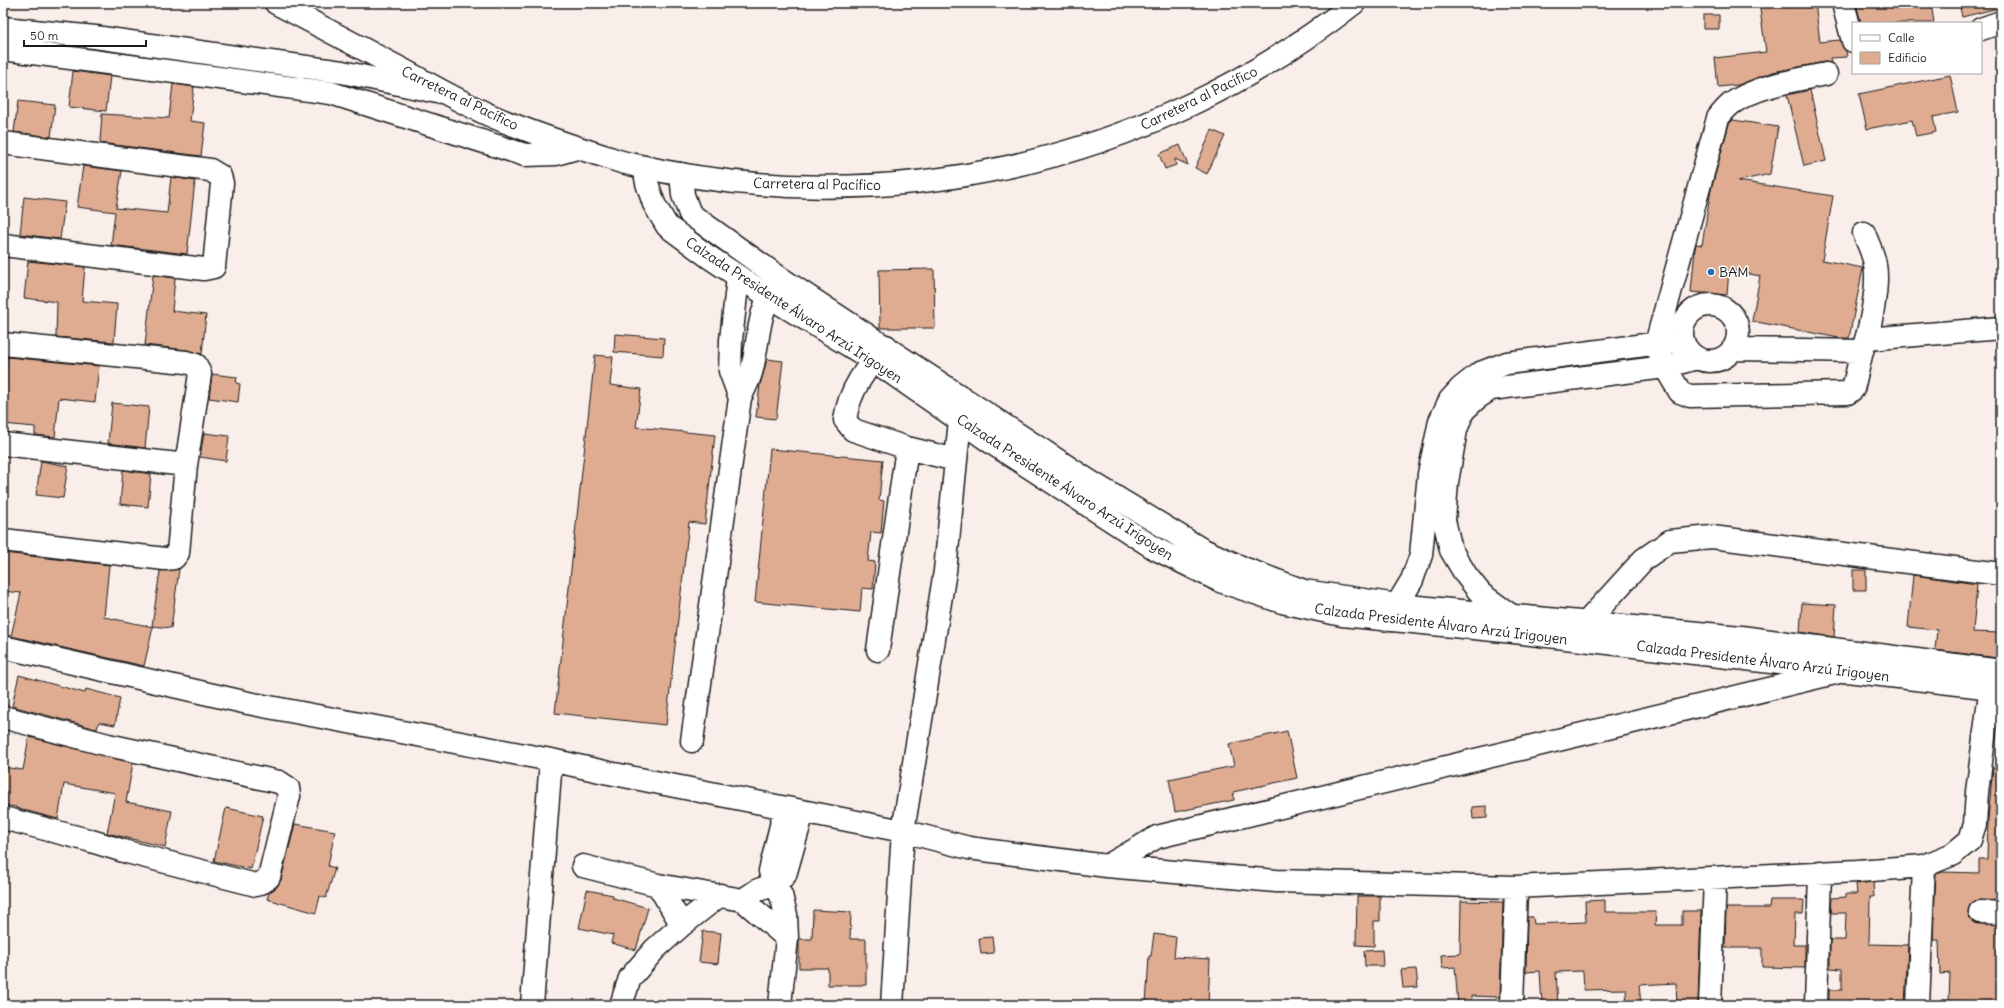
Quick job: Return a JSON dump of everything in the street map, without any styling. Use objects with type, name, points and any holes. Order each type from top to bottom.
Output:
[{"type":"main road","name":"Carretera al Pacífico","points":[[276,3],[452,96],[522,128],[577,148],[629,164],[681,174],[762,184],[853,187],[893,185],[952,178],[1011,167],[1050,158],[1144,126],[1217,92],[1252,73],[1302,41],[1354,3]]},
{"type":"main road","points":[[1843,3],[1852,37]]},
{"type":"main road","points":[[1982,29],[2001,22]]},
{"type":"main road","points":[[3,28],[95,37],[342,72],[405,84],[452,96]]},
{"type":"main road","points":[[92,60],[95,37]]},
{"type":"main road","points":[[3,49],[332,93],[525,155],[556,154],[577,148]]},
{"type":"main road","points":[[1826,74],[1779,84],[1741,97],[1730,105],[1718,118],[1656,344],[1665,367],[1680,392],[1690,396],[1848,393],[1853,389],[1865,345],[1876,278],[1875,265],[1864,233]]},
{"type":"main road","points":[[404,115],[405,84]]},
{"type":"main road","points":[[3,143],[210,170],[220,176],[222,183],[214,267],[204,269],[3,245]]},
{"type":"main road","name":"Calzada Presidente Álvaro Arzú Irigoyen","points":[[644,167],[647,183],[654,204],[667,226],[738,277],[768,296],[880,353]]},
{"type":"main road","name":"Calzada Presidente Álvaro Arzú Irigoyen","points":[[681,174],[683,195],[690,214],[780,278],[880,353],[965,412],[995,445],[1154,548],[1203,574],[1244,590],[1302,608],[1342,615],[1394,612],[1509,614],[1586,623],[1741,637],[1996,680]]},
{"type":"main road","points":[[738,277],[732,333],[730,371],[740,398]]},
{"type":"main road","points":[[692,741],[740,398],[752,371],[760,322],[768,296],[780,278]]},
{"type":"main road","points":[[1469,393],[1491,388],[1665,367],[1697,358],[1713,360],[1721,358],[1733,349],[1738,334],[1734,318],[1722,308],[1714,305],[1699,307],[1686,317],[1682,332],[1682,340],[1686,347],[1697,358]]},
{"type":"main road","points":[[1733,349],[1865,345],[2001,328]]},
{"type":"main road","points":[[1394,612],[1412,580],[1434,521],[1447,482],[1456,430],[1469,393],[1480,373],[1507,363],[1682,340]]},
{"type":"main road","points":[[3,344],[186,362],[196,365],[200,374],[186,465],[178,553],[174,558],[165,559],[3,540]]},
{"type":"main road","points":[[880,353],[861,376],[848,403],[845,420],[853,430],[907,448],[956,460]]},
{"type":"main road","points":[[892,1005],[903,831],[945,571],[956,460],[965,412]]},
{"type":"main road","points":[[3,444],[186,465]]},
{"type":"main road","points":[[878,650],[907,448]]},
{"type":"main road","points":[[1434,521],[1466,575],[1481,594],[1509,614]]},
{"type":"main road","points":[[1586,623],[1644,559],[1670,541],[1712,538],[2001,574]]},
{"type":"main road","name":"Calzada Presidente Álvaro Arzú Irigoyen","points":[[1394,612],[1514,632],[1844,671],[1996,680]]},
{"type":"main road","points":[[3,648],[248,703],[551,760],[794,811],[903,831],[970,848],[1108,866],[1276,881],[1516,887],[1715,879],[1924,866],[1953,854],[1970,840],[1975,824],[1996,680]]},
{"type":"main road","points":[[1108,866],[1157,837],[1844,671]]},
{"type":"main road","points":[[3,717],[108,745],[280,782],[288,788],[289,796],[269,877],[256,885],[3,818]]},
{"type":"main road","points":[[532,1005],[551,760]]},
{"type":"main road","points":[[743,900],[758,890],[773,885],[785,875],[794,811]]},
{"type":"main road","points":[[584,866],[658,885],[743,900],[787,938]]},
{"type":"main road","points":[[1918,1005],[1924,866]]},
{"type":"main road","points":[[1816,1005],[1820,872]]},
{"type":"main road","points":[[1710,1005],[1715,879]]},
{"type":"main road","points":[[658,885],[682,925]]},
{"type":"main road","points":[[773,885],[781,896],[786,916],[787,938],[780,1005]]},
{"type":"main road","points":[[1512,1005],[1516,887]]},
{"type":"main road","points":[[621,1005],[630,978],[655,949],[682,925],[720,895]]},
{"type":"building","points":[[1759,3],[1785,3],[1786,7],[1815,3],[1820,42],[1840,40],[1846,51],[1847,57],[1830,58],[1831,63],[1824,62],[1773,72],[1738,85],[1718,87],[1715,58],[1766,52]]},
{"type":"building","points":[[1856,3],[1931,3],[1934,22],[1861,22]]},
{"type":"building","points":[[1959,3],[1997,3],[1998,8],[1962,17]]},
{"type":"building","points":[[1703,15],[1719,15],[1719,29],[1703,29]]},
{"type":"building","points":[[73,71],[110,76],[106,111],[69,107]]},
{"type":"building","points":[[1950,75],[1958,112],[1933,117],[1936,132],[1916,136],[1912,120],[1867,129],[1859,94]]},
{"type":"building","points":[[173,84],[194,87],[190,121],[205,123],[201,156],[100,143],[102,114],[169,118]]},
{"type":"building","points":[[1810,90],[1826,161],[1804,166],[1787,95]]},
{"type":"building","points":[[18,101],[55,105],[51,137],[14,132]]},
{"type":"building","points":[[1733,120],[1778,127],[1770,174],[1738,181],[1833,196],[1822,260],[1863,268],[1849,338],[1839,338],[1752,321],[1760,276],[1729,270],[1727,295],[1691,292],[1696,244],[1702,245],[1711,190],[1729,124]]},
{"type":"building","points":[[1212,130],[1225,136],[1207,174],[1195,168]]},
{"type":"building","points":[[1180,145],[1188,165],[1175,159],[1176,165],[1165,169],[1159,154]]},
{"type":"building","points":[[83,166],[122,171],[116,208],[167,213],[171,177],[195,181],[187,254],[111,245],[115,212],[77,207]]},
{"type":"building","points":[[24,197],[65,202],[60,239],[20,234]]},
{"type":"building","points":[[28,261],[85,267],[82,301],[117,304],[114,342],[56,337],[57,302],[24,298]]},
{"type":"building","points":[[934,269],[935,328],[880,328],[879,270]]},
{"type":"building","points":[[153,275],[175,278],[172,311],[206,315],[202,354],[187,350],[145,345]]},
{"type":"building","points":[[615,334],[664,338],[663,356],[614,352]]},
{"type":"building","points":[[595,355],[613,357],[610,385],[641,389],[636,427],[715,435],[705,524],[689,522],[666,725],[555,713]]},
{"type":"building","points":[[7,357],[99,366],[95,402],[59,398],[55,437],[35,435],[35,427],[3,424],[7,396],[3,395],[3,391]]},
{"type":"building","points":[[767,359],[783,361],[776,419],[756,417],[760,385]]},
{"type":"building","points":[[212,374],[237,377],[236,383],[240,384],[238,402],[209,398]]},
{"type":"building","points":[[112,403],[149,407],[145,448],[108,443]]},
{"type":"building","points":[[204,433],[229,436],[226,461],[200,457]]},
{"type":"building","points":[[770,449],[883,460],[879,500],[884,501],[881,533],[871,532],[868,561],[875,562],[873,589],[862,588],[860,612],[755,602]]},
{"type":"building","points":[[41,461],[68,466],[63,498],[36,495]]},
{"type":"building","points":[[123,470],[151,474],[148,507],[120,504]]},
{"type":"building","points":[[3,553],[109,565],[104,617],[153,627],[144,666],[11,636],[21,593],[3,591]]},
{"type":"building","points":[[179,569],[171,628],[152,626],[160,571]]},
{"type":"building","points":[[1853,570],[1866,570],[1866,590],[1853,590]]},
{"type":"building","points":[[1913,575],[1977,584],[1973,632],[2001,633],[2001,650],[1998,650],[1998,658],[1935,650],[1937,630],[1908,627]]},
{"type":"building","points":[[1802,603],[1836,605],[1834,637],[1800,632]]},
{"type":"building","points":[[19,675],[85,693],[86,689],[120,698],[115,725],[99,722],[97,729],[12,706]]},
{"type":"building","points":[[1287,731],[1297,778],[1233,792],[1234,800],[1175,812],[1169,779],[1234,766],[1229,744]]},
{"type":"building","points":[[29,737],[133,763],[126,802],[172,811],[165,847],[107,833],[115,793],[64,784],[58,819],[16,807],[3,805],[3,767],[23,770]]},
{"type":"building","points":[[1993,768],[2001,768],[2000,900],[1975,901],[1970,905],[1968,912],[1969,918],[1974,923],[2001,925],[2001,1005],[1976,1005],[1976,1002],[1949,1001],[1950,973],[1940,974],[1939,940],[1933,940],[1936,874],[1943,872],[1979,873],[1979,859],[1987,859],[1988,819]]},
{"type":"building","points":[[1487,806],[1487,818],[1473,819],[1472,807]]},
{"type":"building","points":[[226,808],[263,816],[251,869],[214,861]]},
{"type":"building","points":[[295,824],[335,831],[328,866],[335,868],[326,898],[320,896],[316,913],[267,899],[269,893],[277,887],[281,880]]},
{"type":"building","points":[[1873,882],[1874,897],[1870,897],[1869,944],[1908,945],[1905,1005],[1829,1005],[1829,990],[1842,990],[1842,969],[1830,968],[1830,940],[1845,940],[1846,913],[1831,913],[1832,898],[1846,897],[1846,894],[1857,894],[1856,884]]},
{"type":"building","points":[[587,890],[613,895],[613,898],[648,908],[636,950],[611,943],[613,935],[579,928]]},
{"type":"building","points":[[1357,896],[1380,896],[1380,921],[1374,921],[1374,946],[1356,945]]},
{"type":"building","points":[[1605,900],[1605,912],[1656,912],[1655,925],[1682,925],[1682,911],[1701,911],[1698,1004],[1677,1005],[1676,983],[1639,985],[1641,1005],[1627,1005],[1626,989],[1584,990],[1583,971],[1556,972],[1558,1005],[1542,1005],[1540,971],[1526,972],[1527,917],[1533,917],[1534,924],[1586,922],[1585,901]]},
{"type":"building","points":[[1770,900],[1804,900],[1803,914],[1795,914],[1794,945],[1805,945],[1805,968],[1762,967],[1762,948],[1725,948],[1726,908],[1769,908]]},
{"type":"building","points":[[1461,901],[1503,902],[1500,997],[1471,996],[1472,1005],[1458,1005],[1455,967],[1442,968],[1441,955],[1460,954]]},
{"type":"building","points":[[813,910],[851,912],[850,939],[866,939],[866,985],[828,985],[828,968],[799,968],[799,939],[812,939]]},
{"type":"building","points":[[703,931],[721,933],[718,964],[699,962]]},
{"type":"building","points":[[1154,934],[1176,937],[1174,957],[1210,959],[1208,1005],[1146,1005],[1149,956],[1151,956]]},
{"type":"building","points":[[992,937],[994,953],[981,954],[979,938]]},
{"type":"building","points":[[1382,950],[1383,966],[1365,966],[1364,951]]},
{"type":"building","points":[[1416,969],[1418,987],[1403,988],[1401,970]]},
{"type":"place","name":"BAM","points":[[1711,272]]}]
